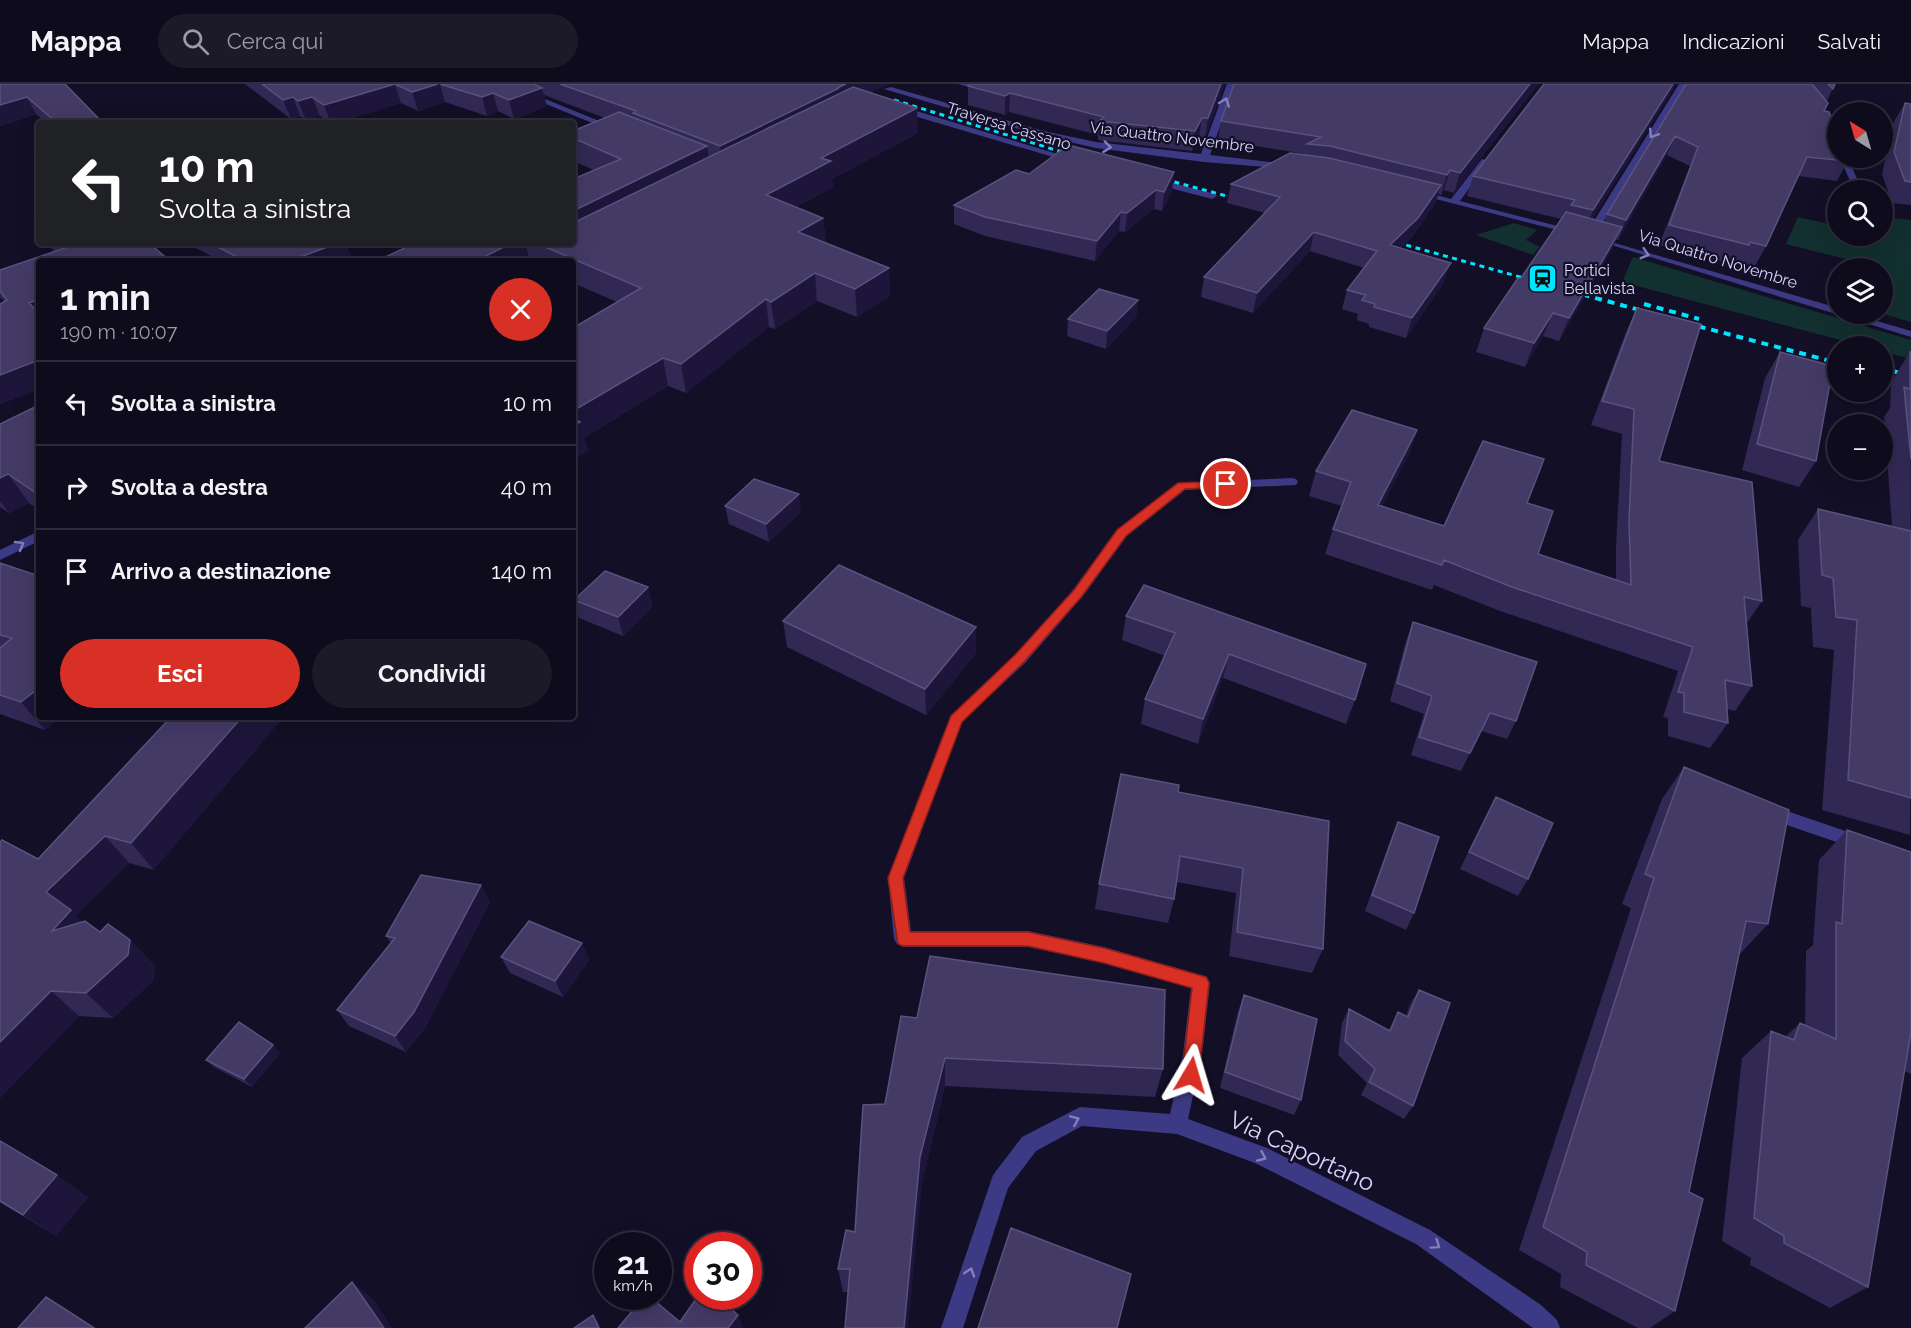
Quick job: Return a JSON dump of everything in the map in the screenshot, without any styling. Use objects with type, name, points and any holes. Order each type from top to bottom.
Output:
[{"type":"street","points":[[501,84],[628,134]]},
{"type":"street","points":[[879,94],[898,84]]},
{"type":"street","points":[[962,84],[995,91]]},
{"type":"street","points":[[1204,159],[1231,84]]},
{"type":"street","points":[[1589,237],[1683,84]]},
{"type":"street","name":"Via Quattro Novembre","points":[[888,89],[1063,138],[1096,145],[1303,169]]},
{"type":"street","name":"Traversa Cassano","points":[[891,106],[1080,162]]},
{"type":"street","points":[[1411,191],[1454,202],[1489,156]]},
{"type":"street","points":[[1146,179],[1212,196]]},
{"type":"street","name":"Via Quattro Novembre","points":[[1454,202],[1589,237],[1827,309]]},
{"type":"street","points":[[1877,324],[1911,334]]},
{"type":"street","points":[[1177,1124],[1191,1070],[1201,983],[1104,956],[1028,939],[903,939],[896,878],[956,719],[1027,651],[1078,593],[1122,533],[1182,486],[1292,482]]},
{"type":"street","points":[[0,556],[36,537]]},
{"type":"street","points":[[1784,817],[1879,849]]},
{"type":"street","name":"Via Caportano","points":[[952,1328],[1000,1182],[1029,1144],[1080,1116],[1177,1124],[1260,1155],[1423,1237],[1533,1313],[1549,1328]]},
{"type":"green space","points":[[1798,217],[1827,224],[1827,246],[1893,246],[1893,218],[1911,220],[1911,322],[1893,317],[1893,258],[1842,258],[1786,244]]},
{"type":"green space","points":[[1514,223],[1537,230],[1526,240],[1540,247],[1533,255],[1476,235]]},
{"type":"green space","points":[[1633,257],[1827,315],[1827,324],[1857,324],[1911,340],[1911,359],[1893,354],[1893,336],[1827,336],[1622,282]]},
{"type":"building","points":[[0,84],[65,84],[100,120],[54,120],[27,97],[0,105]]},
{"type":"building","points":[[262,84],[395,84],[324,105],[312,97],[298,101],[293,97],[283,100]]},
{"type":"building","points":[[395,84],[438,84],[412,92]]},
{"type":"building","points":[[440,84],[534,84],[542,88],[509,100],[493,93],[482,97]]},
{"type":"building","points":[[560,84],[846,84],[720,146],[633,113],[636,111]]},
{"type":"building","points":[[971,84],[1221,84],[1208,118],[1202,118],[1195,131],[1099,121],[1104,117],[1010,93],[1005,96],[968,86]]},
{"type":"building","points":[[1234,84],[1530,84],[1460,173],[1450,170],[1447,175],[1330,146],[1307,144],[1321,137],[1221,121]]},
{"type":"building","points":[[1544,84],[1673,84],[1593,210],[1571,205],[1575,200],[1473,176]]},
{"type":"building","points":[[1686,84],[1812,84],[1827,102],[1824,111],[1827,112],[1827,159],[1807,157],[1766,246],[1750,242],[1749,245],[1669,225],[1698,147],[1675,136],[1626,220],[1607,214]]},
{"type":"building","points":[[853,87],[917,108],[821,158],[831,161],[766,195],[823,218],[798,232],[889,268],[855,289],[815,273],[771,302],[766,299],[681,364],[663,358],[576,409],[576,326],[641,288],[576,260],[576,258],[543,246],[576,246],[576,222]]},
{"type":"building","points":[[1905,103],[1911,104],[1911,182],[1905,181],[1894,152]]},
{"type":"building","points":[[619,112],[707,146],[576,210],[576,178],[621,159],[576,139],[576,130]]},
{"type":"building","points":[[1068,145],[1174,172],[1164,192],[1156,190],[1127,213],[1121,212],[1097,241],[985,217],[954,205],[1016,170],[1029,174]]},
{"type":"building","points":[[1290,153],[1329,158],[1441,185],[1418,218],[1390,245],[1451,263],[1412,318],[1374,307],[1375,304],[1362,300],[1366,295],[1347,290],[1377,251],[1314,232],[1257,293],[1204,277],[1280,197],[1231,184]]},
{"type":"building","points":[[1566,212],[1622,227],[1569,318],[1553,313],[1534,343],[1484,328],[1518,278],[1521,278]]},
{"type":"building","points":[[63,246],[152,246],[166,258],[36,258],[36,300],[29,303],[36,310],[36,361],[0,375],[0,304],[7,300],[0,291],[0,270],[65,248]]},
{"type":"building","points":[[216,246],[330,246],[298,258],[239,258]]},
{"type":"building","points":[[409,246],[506,246],[482,258],[383,258]]},
{"type":"building","points":[[1099,289],[1138,300],[1107,331],[1068,319]]},
{"type":"building","points":[[1637,308],[1701,324],[1659,461],[1752,482],[1762,601],[1744,597],[1752,686],[1725,680],[1728,723],[1684,712],[1684,693],[1678,692],[1693,647],[1512,587],[1444,560],[1442,565],[1333,529],[1351,482],[1316,471],[1352,410],[1417,430],[1378,505],[1444,526],[1483,441],[1544,459],[1527,503],[1553,511],[1538,554],[1631,585],[1629,521],[1634,409],[1602,401]]},
{"type":"building","points":[[1780,352],[1827,364],[1827,400],[1816,461],[1757,444]]},
{"type":"building","points":[[1910,352],[1911,459],[1904,387],[1910,389]]},
{"type":"building","points":[[36,406],[36,493],[8,474],[0,478],[0,424]]},
{"type":"building","points":[[754,479],[799,494],[766,524],[725,506]]},
{"type":"building","points":[[1818,509],[1911,531],[1911,798],[1848,780],[1857,620],[1836,617],[1833,578],[1822,575]]},
{"type":"building","points":[[0,563],[36,575],[36,690],[21,702],[0,695],[0,648],[12,638],[0,635]]},
{"type":"building","points":[[839,565],[976,627],[925,689],[783,621]]},
{"type":"building","points":[[605,571],[648,587],[618,617],[576,601],[576,598]]},
{"type":"building","points":[[1144,585],[1366,664],[1355,700],[1229,654],[1203,719],[1145,699],[1175,633],[1126,616]]},
{"type":"building","points":[[1413,622],[1537,662],[1516,721],[1490,713],[1470,753],[1419,737],[1432,696],[1397,683]]},
{"type":"building","points":[[168,720],[239,720],[131,843],[105,836],[46,892],[71,910],[52,931],[85,921],[100,932],[108,924],[130,940],[128,955],[86,993],[51,991],[0,1042],[0,842],[2,840],[38,859]]},
{"type":"building","points":[[1684,767],[1789,810],[1768,924],[1746,921],[1689,1192],[1703,1199],[1675,1311],[1586,1265],[1587,1252],[1543,1227],[1654,878],[1645,874]]},
{"type":"building","points":[[1121,774],[1179,785],[1178,792],[1329,821],[1323,949],[1237,932],[1243,868],[1180,856],[1174,899],[1099,884]]},
{"type":"building","points":[[1496,797],[1553,823],[1528,879],[1469,852]]},
{"type":"building","points":[[1398,822],[1439,837],[1414,913],[1372,895]]},
{"type":"building","points":[[1847,830],[1911,852],[1911,1032],[1868,1287],[1784,1243],[1784,1236],[1754,1218],[1771,1031],[1794,1040],[1800,1023],[1836,1039],[1836,922],[1842,924]]},
{"type":"building","points":[[421,875],[481,885],[414,1012],[395,1036],[337,1010],[395,938],[386,936]]},
{"type":"building","points":[[529,921],[582,943],[555,981],[501,957]]},
{"type":"building","points":[[930,956],[1165,990],[1163,1069],[945,1058],[920,1157],[904,1328],[845,1328],[850,1269],[838,1269],[846,1230],[855,1232],[863,1105],[885,1104],[901,1016],[917,1018]]},
{"type":"building","points":[[1419,990],[1450,1003],[1413,1106],[1369,1082],[1375,1069],[1345,1041],[1349,1009],[1390,1031],[1398,1012],[1408,1017]]},
{"type":"building","points":[[1244,995],[1317,1019],[1301,1100],[1225,1072]]},
{"type":"building","points":[[239,1022],[273,1045],[244,1079],[206,1060]]},
{"type":"building","points":[[0,1141],[57,1175],[23,1215],[0,1201]]},
{"type":"building","points":[[1011,1228],[1131,1274],[1117,1328],[978,1328]]},
{"type":"building","points":[[352,1282],[384,1328],[305,1328]]},
{"type":"building","points":[[46,1297],[94,1328],[18,1328]]},
{"type":"building","points":[[633,1310],[666,1310],[680,1322],[688,1310],[732,1310],[738,1315],[728,1328],[618,1328]]},
{"type":"building","points":[[593,1315],[599,1328],[574,1328]]},
{"type":"railway","points":[[894,100],[1075,156]]},
{"type":"railway","points":[[1156,177],[1234,198]]},
{"type":"railway","points":[[1388,240],[1538,282]]},
{"type":"railway","points":[[1570,291],[1654,314]]},
{"type":"railway","points":[[1644,304],[1699,319]]},
{"type":"railway","points":[[1686,323],[1827,360]]},
{"type":"railway","points":[[1893,371],[1911,376]]},
{"type":"place","name":"Portici Bellavista","points":[[1543,279]]},
{"type":"route","points":[[1191,1075],[1201,983],[1104,956],[1028,939],[903,939],[896,878],[924,798],[956,719],[1020,659],[1078,593],[1122,533],[1182,486],[1226,484]]}]
